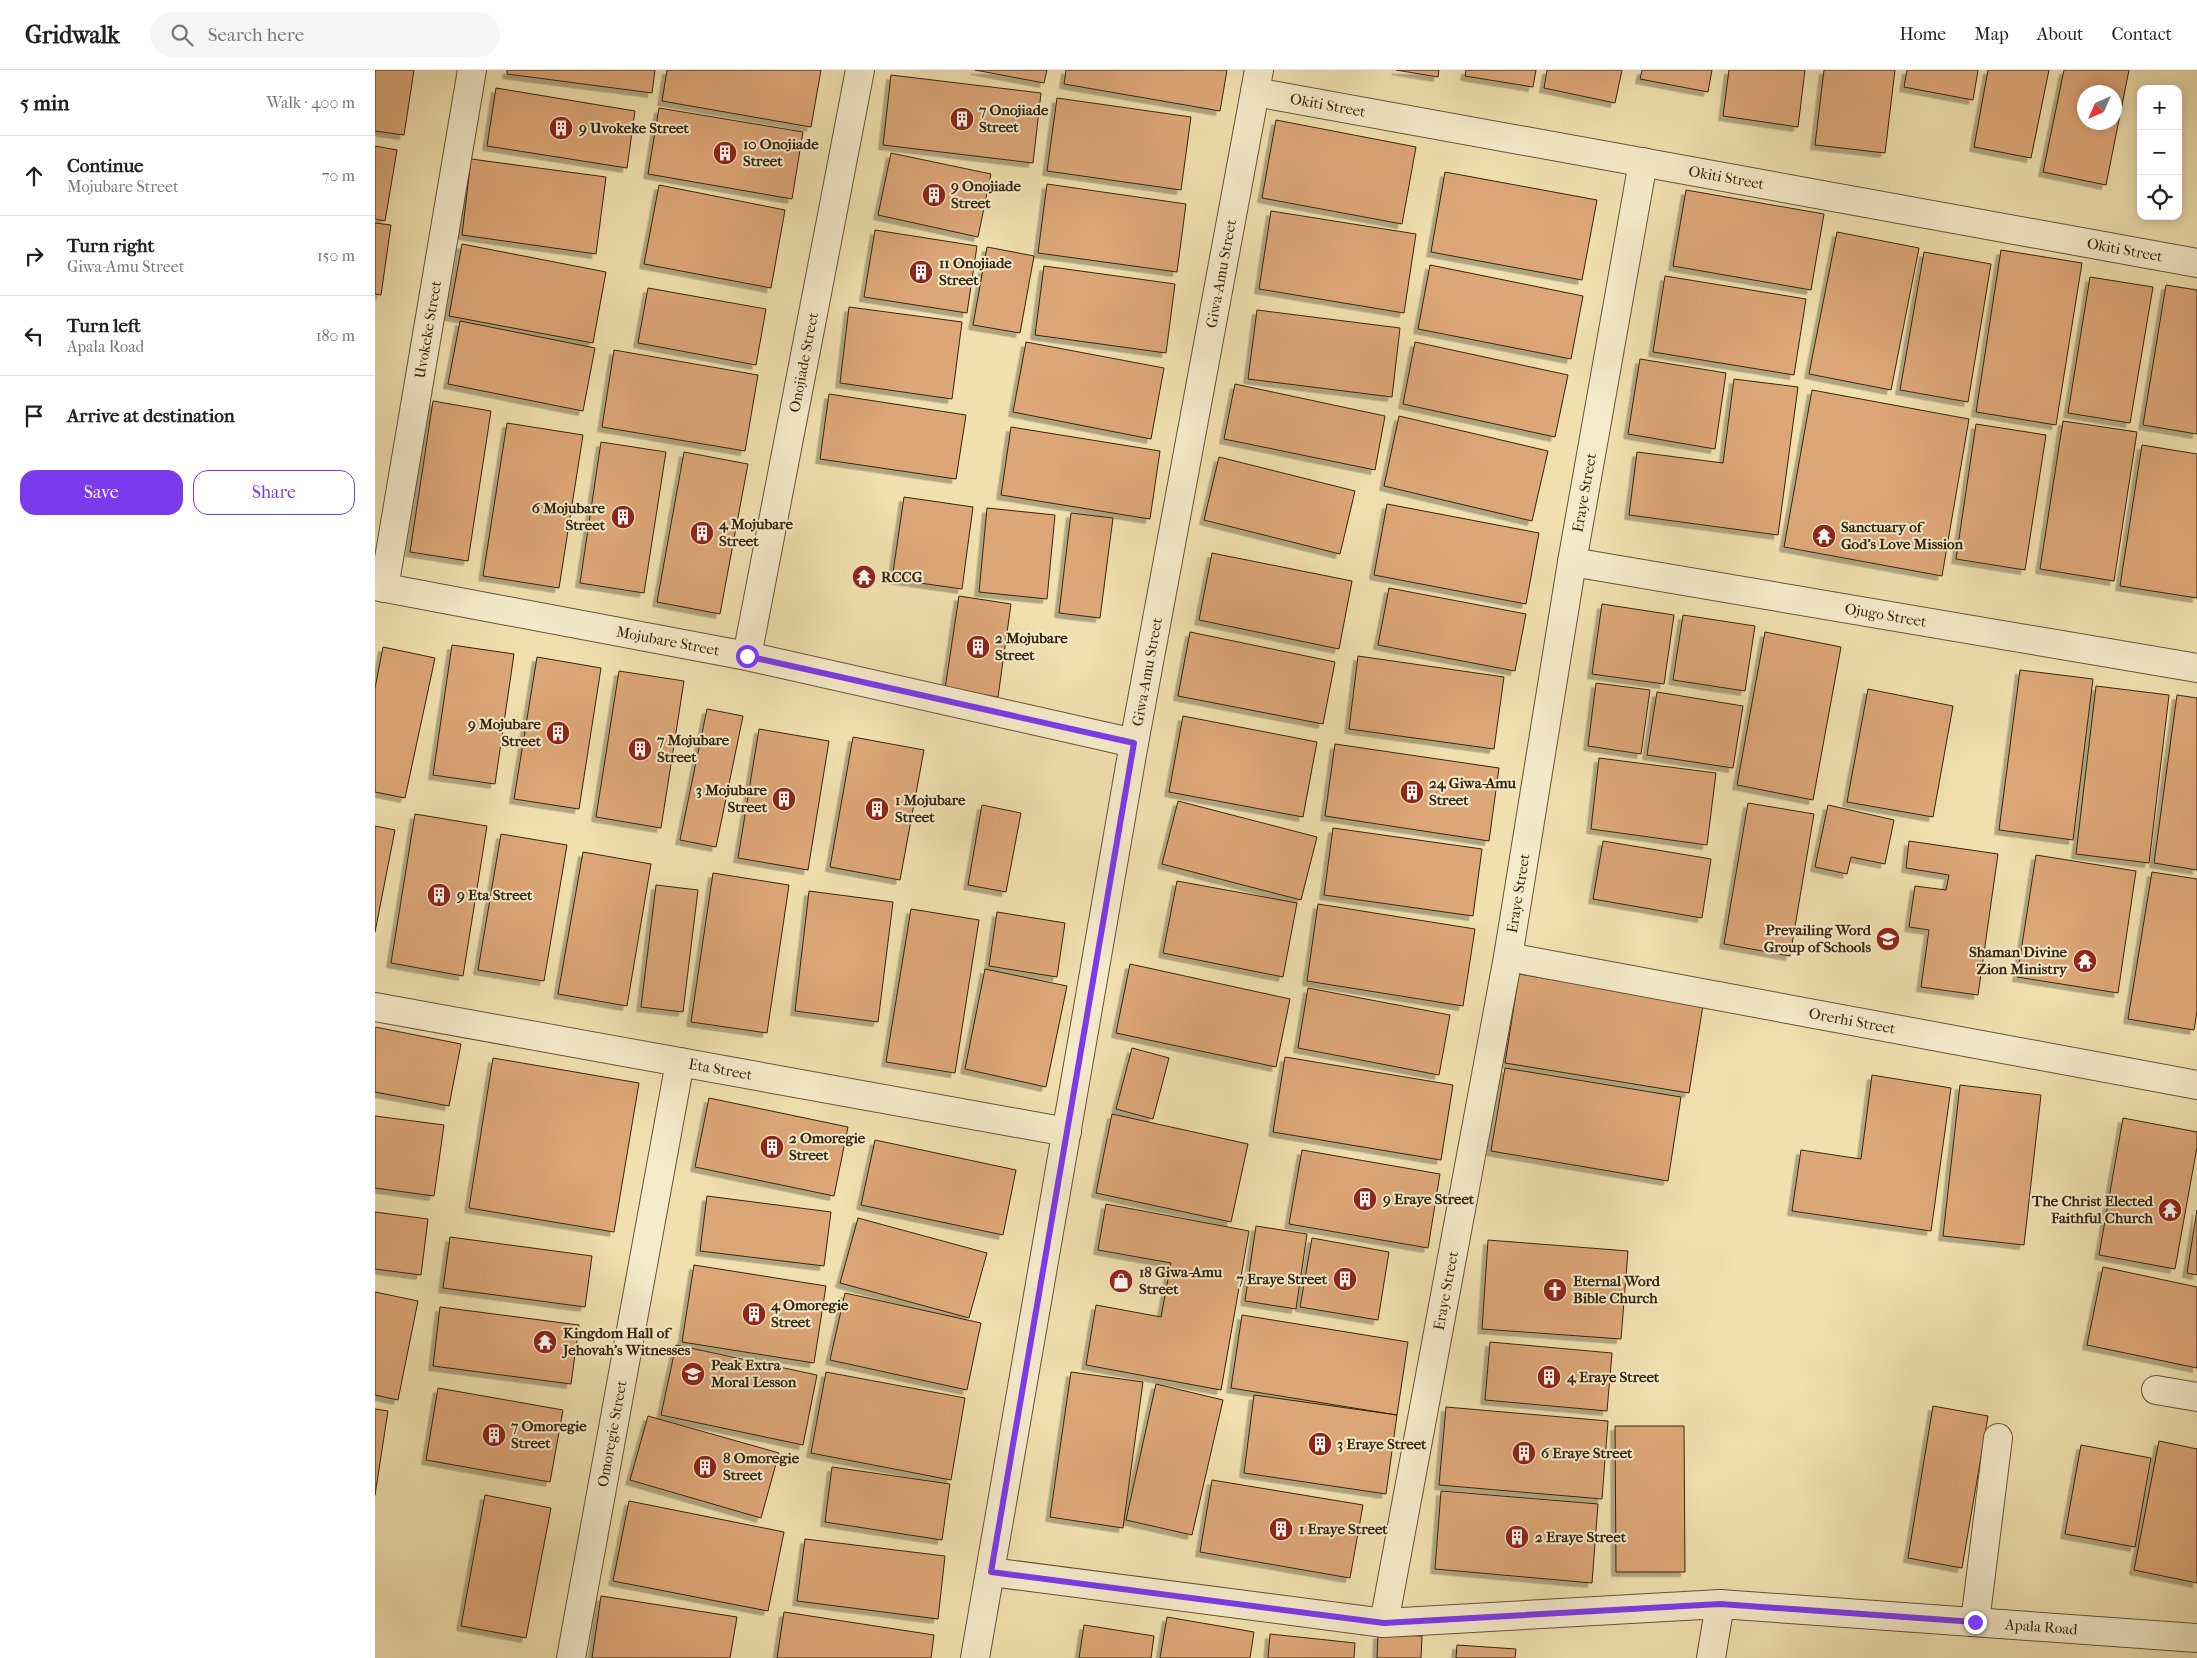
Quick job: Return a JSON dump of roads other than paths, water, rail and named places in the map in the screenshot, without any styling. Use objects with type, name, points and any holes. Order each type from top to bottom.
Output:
[{"type":"street","name":"Uvokeke Street","points":[[380,587],[472,70]]},
{"type":"street","name":"Onojiade Street","points":[[747,656],[860,70]]},
{"type":"street","name":"Okiti Street","points":[[1257,81],[1643,162],[2197,263]]},
{"type":"street","name":"Giwa-Amu Street","points":[[975,1658],[1134,743],[1257,81]]},
{"type":"street","name":"Eraye Street","points":[[1384,1623],[1508,957],[1572,562],[1643,162]]},
{"type":"street","name":"Ojugo Street","points":[[1572,562],[2197,668]]},
{"type":"street","name":"Mojubare Street","points":[[380,587],[747,656],[1134,743]]},
{"type":"street","name":"Orerhi Street","points":[[1508,957],[2197,1085]]},
{"type":"street","name":"Eta Street","points":[[375,1007],[1067,1132]]},
{"type":"street","name":"Omoregie Street","points":[[571,1658],[679,1062]]},
{"type":"street","points":[[2156,1390],[2197,1397]]},
{"type":"street","points":[[1975,1622],[1998,1438]]},
{"type":"street","name":"Apala Road","points":[[991,1572],[1384,1623],[1720,1604],[2197,1638]]},
{"type":"street","points":[[1711,1658],[1720,1604]]},
{"type":"place","name":"7 Onojiade Street","points":[[962,119]]},
{"type":"place","name":"9 Uvokeke Street","points":[[561,128]]},
{"type":"place","name":"10 Onojiade Street","points":[[725,153]]},
{"type":"place","name":"9 Onojiade Street","points":[[934,195]]},
{"type":"place","name":"11 Onojiade Street","points":[[921,272]]},
{"type":"place","name":"6 Mojubare Street","points":[[623,517]]},
{"type":"place","name":"4 Mojubare Street","points":[[702,533]]},
{"type":"place","name":"Sanctuary of God's Love Mission","points":[[1824,536]]},
{"type":"place","name":"RCCG","points":[[864,577]]},
{"type":"place","name":"2 Mojubare Street","points":[[978,647]]},
{"type":"place","name":"9 Mojubare Street","points":[[558,733]]},
{"type":"place","name":"7 Mojubare Street","points":[[640,749]]},
{"type":"place","name":"24 Giwa-Amu Street","points":[[1412,792]]},
{"type":"place","name":"3 Mojubare Street","points":[[784,799]]},
{"type":"place","name":"1 Mojubare Street","points":[[877,809]]},
{"type":"place","name":"9 Eta Street","points":[[439,895]]},
{"type":"place","name":"Prevailing Word Group of Schools","points":[[1888,939]]},
{"type":"place","name":"Shaman Divine Zion Ministry","points":[[2085,961]]},
{"type":"place","name":"2 Omoregie Street","points":[[772,1147]]},
{"type":"place","name":"9 Eraye Street","points":[[1365,1199]]},
{"type":"place","name":"The Christ Elected Faithful Church","points":[[2170,1210]]},
{"type":"place","name":"7 Eraye Street","points":[[1345,1279]]},
{"type":"place","name":"18 Giwa-Amu Street","points":[[1121,1281]]},
{"type":"place","name":"Eternal Word Bible Church","points":[[1555,1290]]},
{"type":"place","name":"4 Omoregie Street","points":[[754,1314]]},
{"type":"place","name":"Kingdom Hall of Jehovah's Witnesses","points":[[545,1342]]},
{"type":"place","name":"Peak Extra Moral Lesson","points":[[693,1374]]},
{"type":"place","name":"4 Eraye Street","points":[[1549,1377]]},
{"type":"place","name":"7 Omoregie Street","points":[[494,1435]]},
{"type":"place","name":"3 Eraye Street","points":[[1320,1444]]},
{"type":"place","name":"6 Eraye Street","points":[[1524,1453]]},
{"type":"place","name":"8 Omoregie Street","points":[[705,1467]]},
{"type":"place","name":"1 Eraye Street","points":[[1281,1529]]},
{"type":"place","name":"2 Eraye Street","points":[[1517,1537]]}]
